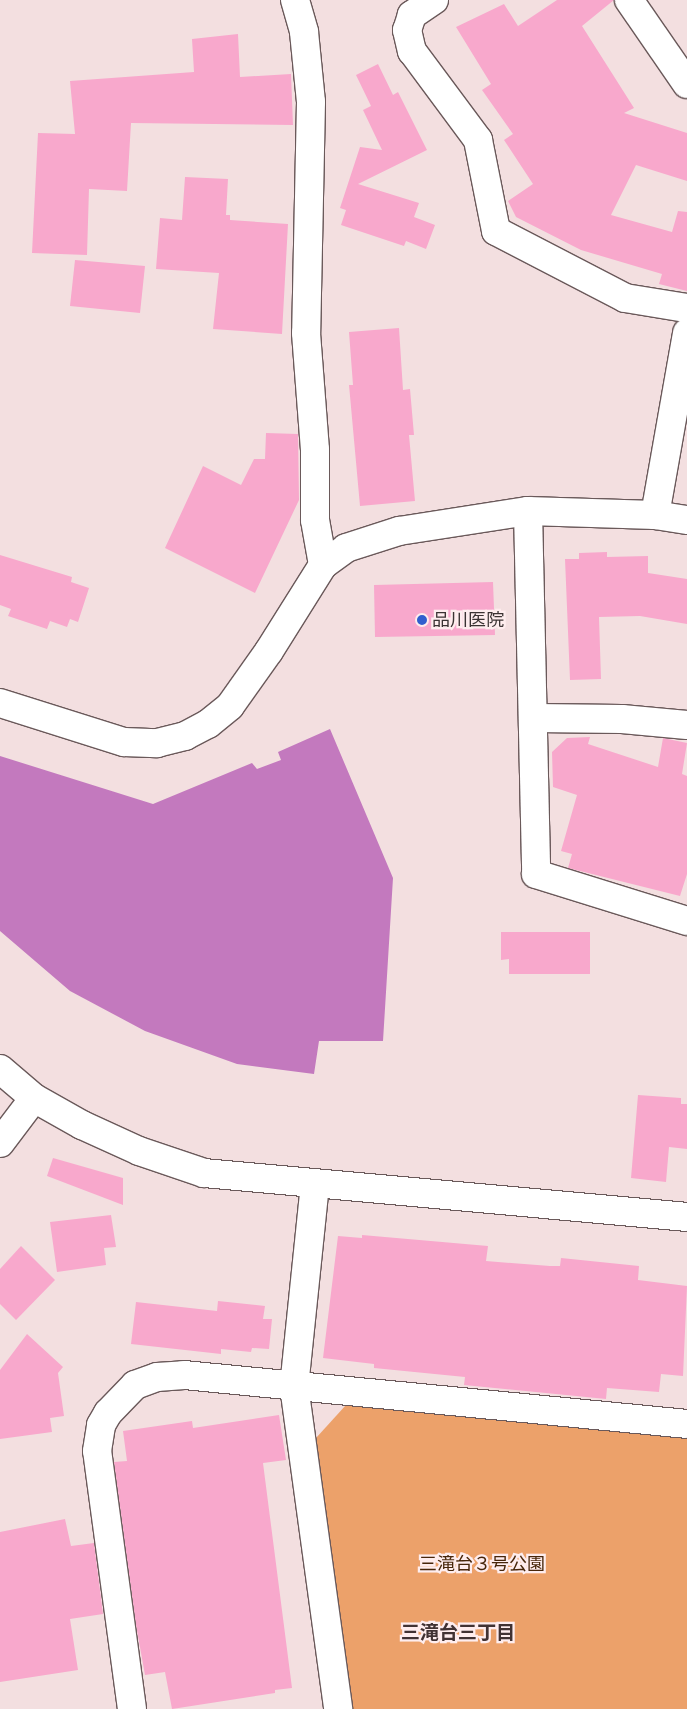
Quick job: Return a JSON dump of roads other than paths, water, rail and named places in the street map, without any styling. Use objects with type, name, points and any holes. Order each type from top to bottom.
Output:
[{"type":"street","points":[[295,0],[304,32],[312,102],[306,324],[315,450],[315,520],[322,565]]},
{"type":"street","points":[[434,0],[412,15],[407,30],[412,51],[478,140],[496,231],[625,298],[687,308]]},
{"type":"street","points":[[630,0],[687,84]]},
{"type":"street","points":[[655,515],[687,333]]},
{"type":"street","points":[[528,511],[535,718],[536,874],[687,921]]},
{"type":"street","points":[[0,703],[124,742],[157,743],[185,736],[208,724],[230,706],[269,651],[322,565],[346,548],[400,531],[528,511],[655,515],[687,520]]},
{"type":"street","points":[[535,718],[622,719],[687,725]]},
{"type":"street","points":[[0,1070],[34,1098],[82,1125],[139,1152],[204,1173],[687,1217]]},
{"type":"street","points":[[0,1143],[34,1098]]},
{"type":"street","points":[[315,1184],[294,1386],[338,1709]]},
{"type":"street","points":[[132,1709],[102,1500],[97,1451],[101,1425],[120,1399],[135,1385],[158,1377],[184,1375],[687,1424]]},
{"type":"place","name":"品川医院","points":[[422,620]]},
{"type":"district","name":"三滝台三丁目","points":[[458,1632]]},
{"type":"park label","name":"三滝台３号公園","points":[[482,1564]]}]
